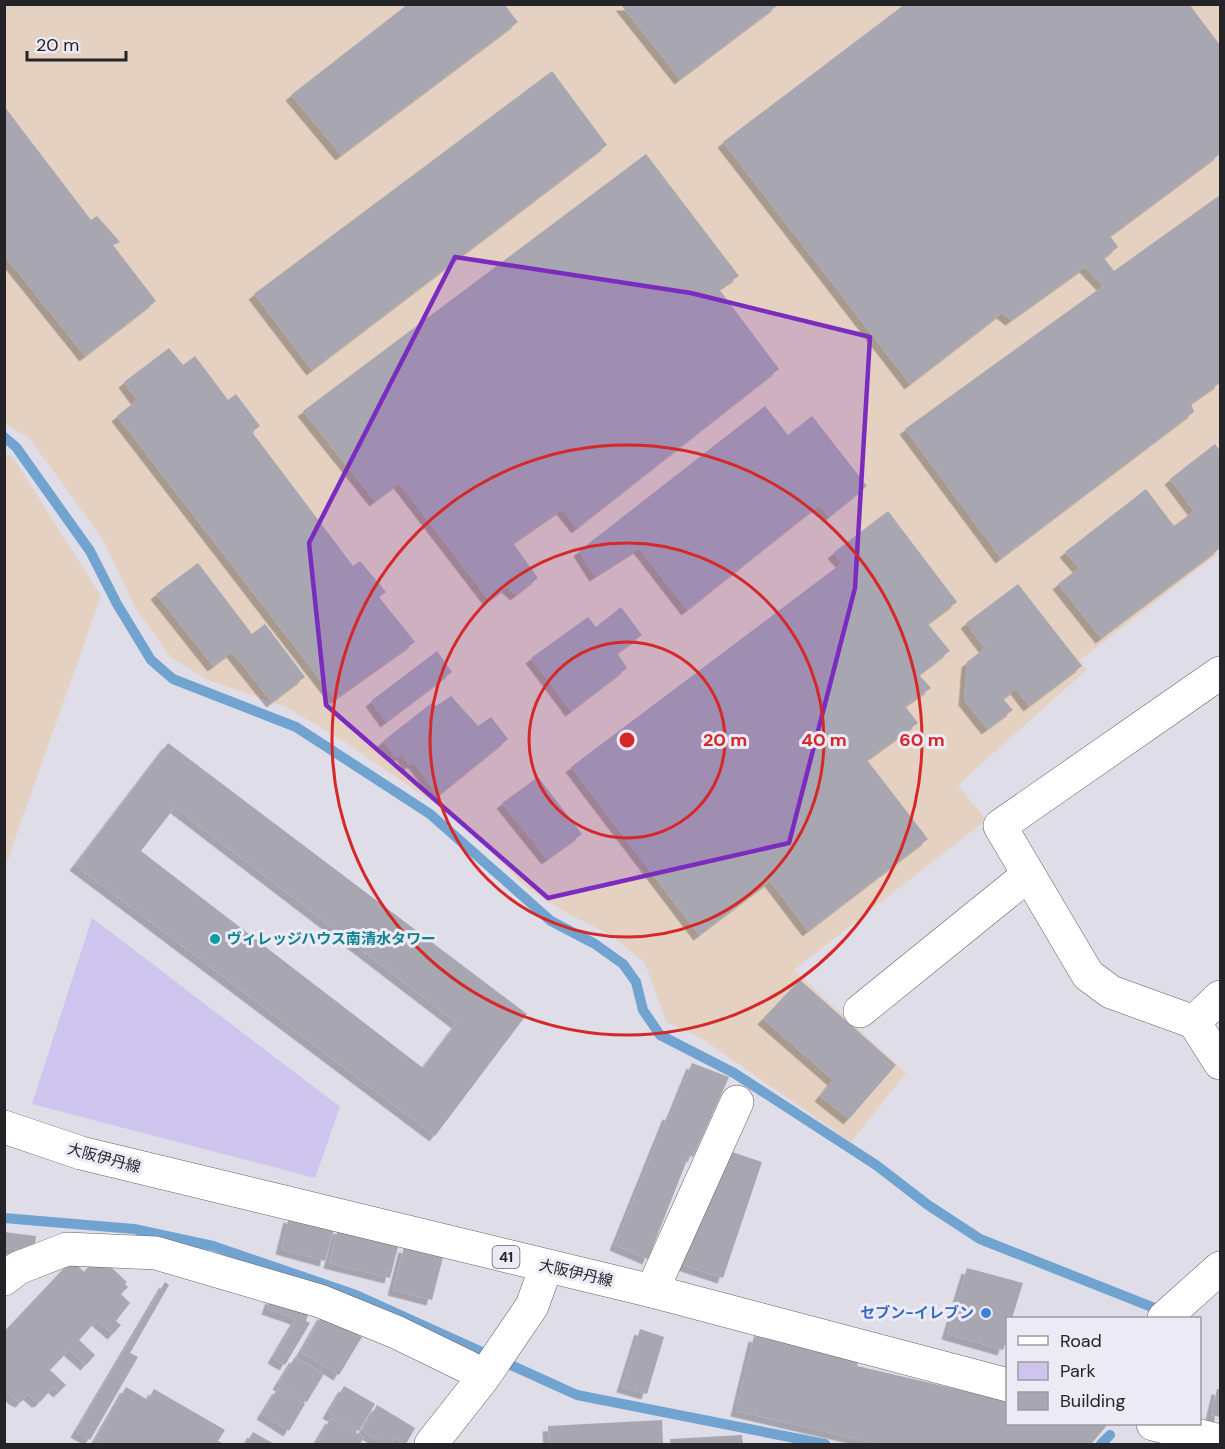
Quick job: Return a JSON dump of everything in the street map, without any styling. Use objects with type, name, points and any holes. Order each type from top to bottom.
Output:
[{"type":"street","points":[[1221,673],[1000,826],[1088,975],[1111,992],[1194,1022],[1221,1063]]},
{"type":"street","points":[[860,1011],[1028,875]]},
{"type":"street","points":[[1194,1022],[1221,997]]},
{"type":"street","points":[[652,1291],[737,1102]]},
{"type":"street","name":"大阪伊丹線","points":[[4,1127],[81,1153],[652,1291],[1006,1384]]},
{"type":"street","points":[[4,1279],[18,1268],[68,1249],[156,1252],[320,1301],[396,1332],[468,1367],[483,1378]]},
{"type":"street","points":[[431,1444],[483,1378],[532,1306],[546,1267]]},
{"type":"street","points":[[1165,1317],[1221,1268]]},
{"type":"street","points":[[1157,1425],[1221,1441]]},
{"type":"highlighted area","points":[[455,257],[691,293],[870,337],[855,588],[789,843],[548,898],[326,705],[309,543]]},
{"type":"shaded area","points":[[4,5],[1220,5],[1220,552],[1080,660],[1086,670],[958,785],[986,820],[794,970],[906,1073],[851,1142],[701,1038],[666,1022],[645,963],[611,935],[568,914],[528,889],[459,820],[345,742],[286,707],[208,680],[170,657],[135,607],[103,540],[30,439],[5,423]]},
{"type":"shaded area","points":[[5,452],[14,459],[101,596],[5,867]]},
{"type":"green space","points":[[92,918],[340,1107],[315,1178],[32,1104]]},
{"type":"building","points":[[408,4],[504,4],[518,22],[341,155],[291,95]]},
{"type":"building","points":[[905,4],[1189,4],[1220,45],[1220,154],[1110,236],[1118,247],[1104,258],[1114,271],[1220,195],[1220,383],[1191,403],[1194,412],[1001,558],[905,429],[1103,286],[1085,267],[1011,320],[1002,313],[910,384],[723,142]]},
{"type":"building","points":[[621,5],[778,5],[680,79]]},
{"type":"building","points":[[552,71],[607,145],[312,370],[254,294]]},
{"type":"building","points":[[4,106],[91,220],[97,216],[120,242],[113,245],[156,301],[85,356],[4,255]]},
{"type":"building","points":[[646,154],[739,276],[719,289],[779,369],[577,528],[562,509],[513,543],[538,578],[516,595],[507,587],[489,600],[399,483],[375,501],[303,411]]},
{"type":"building","points":[[169,348],[183,365],[195,356],[228,400],[236,394],[260,426],[252,432],[353,566],[360,561],[386,592],[379,597],[415,642],[335,699],[117,416],[137,400],[124,382]]},
{"type":"building","points":[[765,406],[788,435],[812,416],[867,486],[829,517],[819,505],[687,610],[639,548],[595,576],[579,551]]},
{"type":"building","points":[[1215,444],[1220,451],[1220,548],[1101,638],[1058,584],[1079,568],[1065,552],[1146,489],[1174,526],[1194,511],[1170,479]]},
{"type":"building","points":[[888,511],[957,602],[928,624],[950,651],[919,675],[931,688],[905,706],[918,723],[867,760],[928,839],[808,931],[770,881],[699,935],[571,767],[842,563],[833,553]]},
{"type":"building","points":[[198,563],[252,634],[265,624],[305,677],[272,702],[232,652],[213,666],[156,594]]},
{"type":"building","points":[[1018,584],[1082,666],[1029,706],[1016,689],[1003,699],[1013,710],[987,729],[964,700],[967,662],[985,648],[966,623]]},
{"type":"building","points":[[621,607],[642,635],[617,653],[627,668],[571,711],[531,658],[588,617],[596,627]]},
{"type":"building","points":[[437,651],[452,672],[386,722],[371,701]]},
{"type":"building","points":[[451,696],[478,726],[491,717],[508,739],[439,795],[413,762],[409,765],[402,755],[396,757],[383,741],[433,702],[436,706]]},
{"type":"building","name":"ヴィレッジハウス南清水タワー","points":[[168,743],[527,1014],[435,1136],[75,865]],"holes":[[[175,807],[457,1023],[423,1068],[141,851]]]},
{"type":"building","points":[[538,777],[582,834],[547,859],[502,803]]},
{"type":"building","points":[[800,980],[896,1065],[849,1119],[820,1096],[833,1080],[763,1019]]},
{"type":"building","points":[[692,1063],[729,1077],[693,1157],[689,1155],[648,1259],[615,1245],[668,1114],[671,1115]]},
{"type":"building","points":[[726,1150],[762,1162],[723,1278],[677,1263]]},
{"type":"building","points":[[289,1217],[334,1229],[325,1261],[281,1249]]},
{"type":"building","points":[[338,1228],[399,1243],[390,1278],[329,1263]]},
{"type":"building","points":[[4,1232],[36,1236],[34,1251],[4,1248]]},
{"type":"building","points":[[404,1247],[443,1257],[432,1300],[393,1290]]},
{"type":"building","points":[[99,1256],[127,1282],[125,1284],[128,1287],[121,1294],[130,1303],[116,1321],[121,1325],[113,1334],[97,1320],[79,1340],[95,1355],[86,1365],[69,1350],[50,1370],[66,1385],[59,1392],[53,1387],[41,1401],[37,1402],[28,1394],[21,1402],[16,1400],[4,1390],[4,1332],[72,1260],[84,1272]]},
{"type":"building","points":[[967,1268],[1023,1283],[1012,1317],[1006,1317],[1006,1341],[1003,1350],[947,1334]]},
{"type":"building","points":[[165,1282],[169,1285],[130,1353],[138,1357],[90,1440],[76,1432]]},
{"type":"building","points":[[271,1298],[309,1311],[306,1321],[310,1323],[285,1365],[273,1358],[296,1319],[267,1309]]},
{"type":"building","points":[[323,1314],[362,1337],[339,1375],[301,1352]]},
{"type":"building","points":[[640,1329],[664,1337],[647,1394],[622,1387]]},
{"type":"building","points":[[754,1336],[859,1359],[857,1366],[1006,1401],[1006,1425],[1107,1425],[1091,1444],[880,1444],[736,1411]]},
{"type":"building","points":[[295,1357],[324,1374],[307,1402],[278,1384]]},
{"type":"building","points":[[344,1386],[375,1404],[359,1431],[328,1413]]},
{"type":"building","points":[[126,1387],[148,1400],[154,1389],[225,1430],[218,1441],[224,1444],[101,1444],[95,1441]]},
{"type":"building","points":[[278,1388],[305,1404],[289,1431],[262,1414]]},
{"type":"building","points":[[1217,1389],[1220,1389],[1220,1417],[1211,1415]]},
{"type":"building","points":[[377,1405],[415,1428],[406,1444],[395,1439],[391,1444],[385,1444],[362,1431]]},
{"type":"building","points":[[331,1418],[364,1437],[360,1444],[316,1443]]},
{"type":"building","points":[[662,1420],[663,1444],[549,1444],[548,1426]]},
{"type":"building","points":[[253,1432],[274,1444],[246,1444]]},
{"type":"building","points":[[742,1435],[743,1444],[670,1444],[670,1439]]},
{"type":"waterway","points":[[4,437],[16,447],[90,551],[117,604],[151,660],[173,679],[296,727],[430,814],[551,921],[595,944],[623,964],[636,982],[643,1010],[660,1035],[734,1073],[876,1165],[928,1205],[980,1239],[1157,1309]]},
{"type":"waterway","points":[[4,1218],[134,1229],[213,1246],[356,1295],[577,1395],[825,1444]]},
{"type":"waterway","points":[[1101,1444],[1110,1435]]},
{"type":"place","name":"ヴィレッジハウス南清水タワー","points":[[215,939]]},
{"type":"place","name":"セブン-イレブン","points":[[986,1313]]}]
